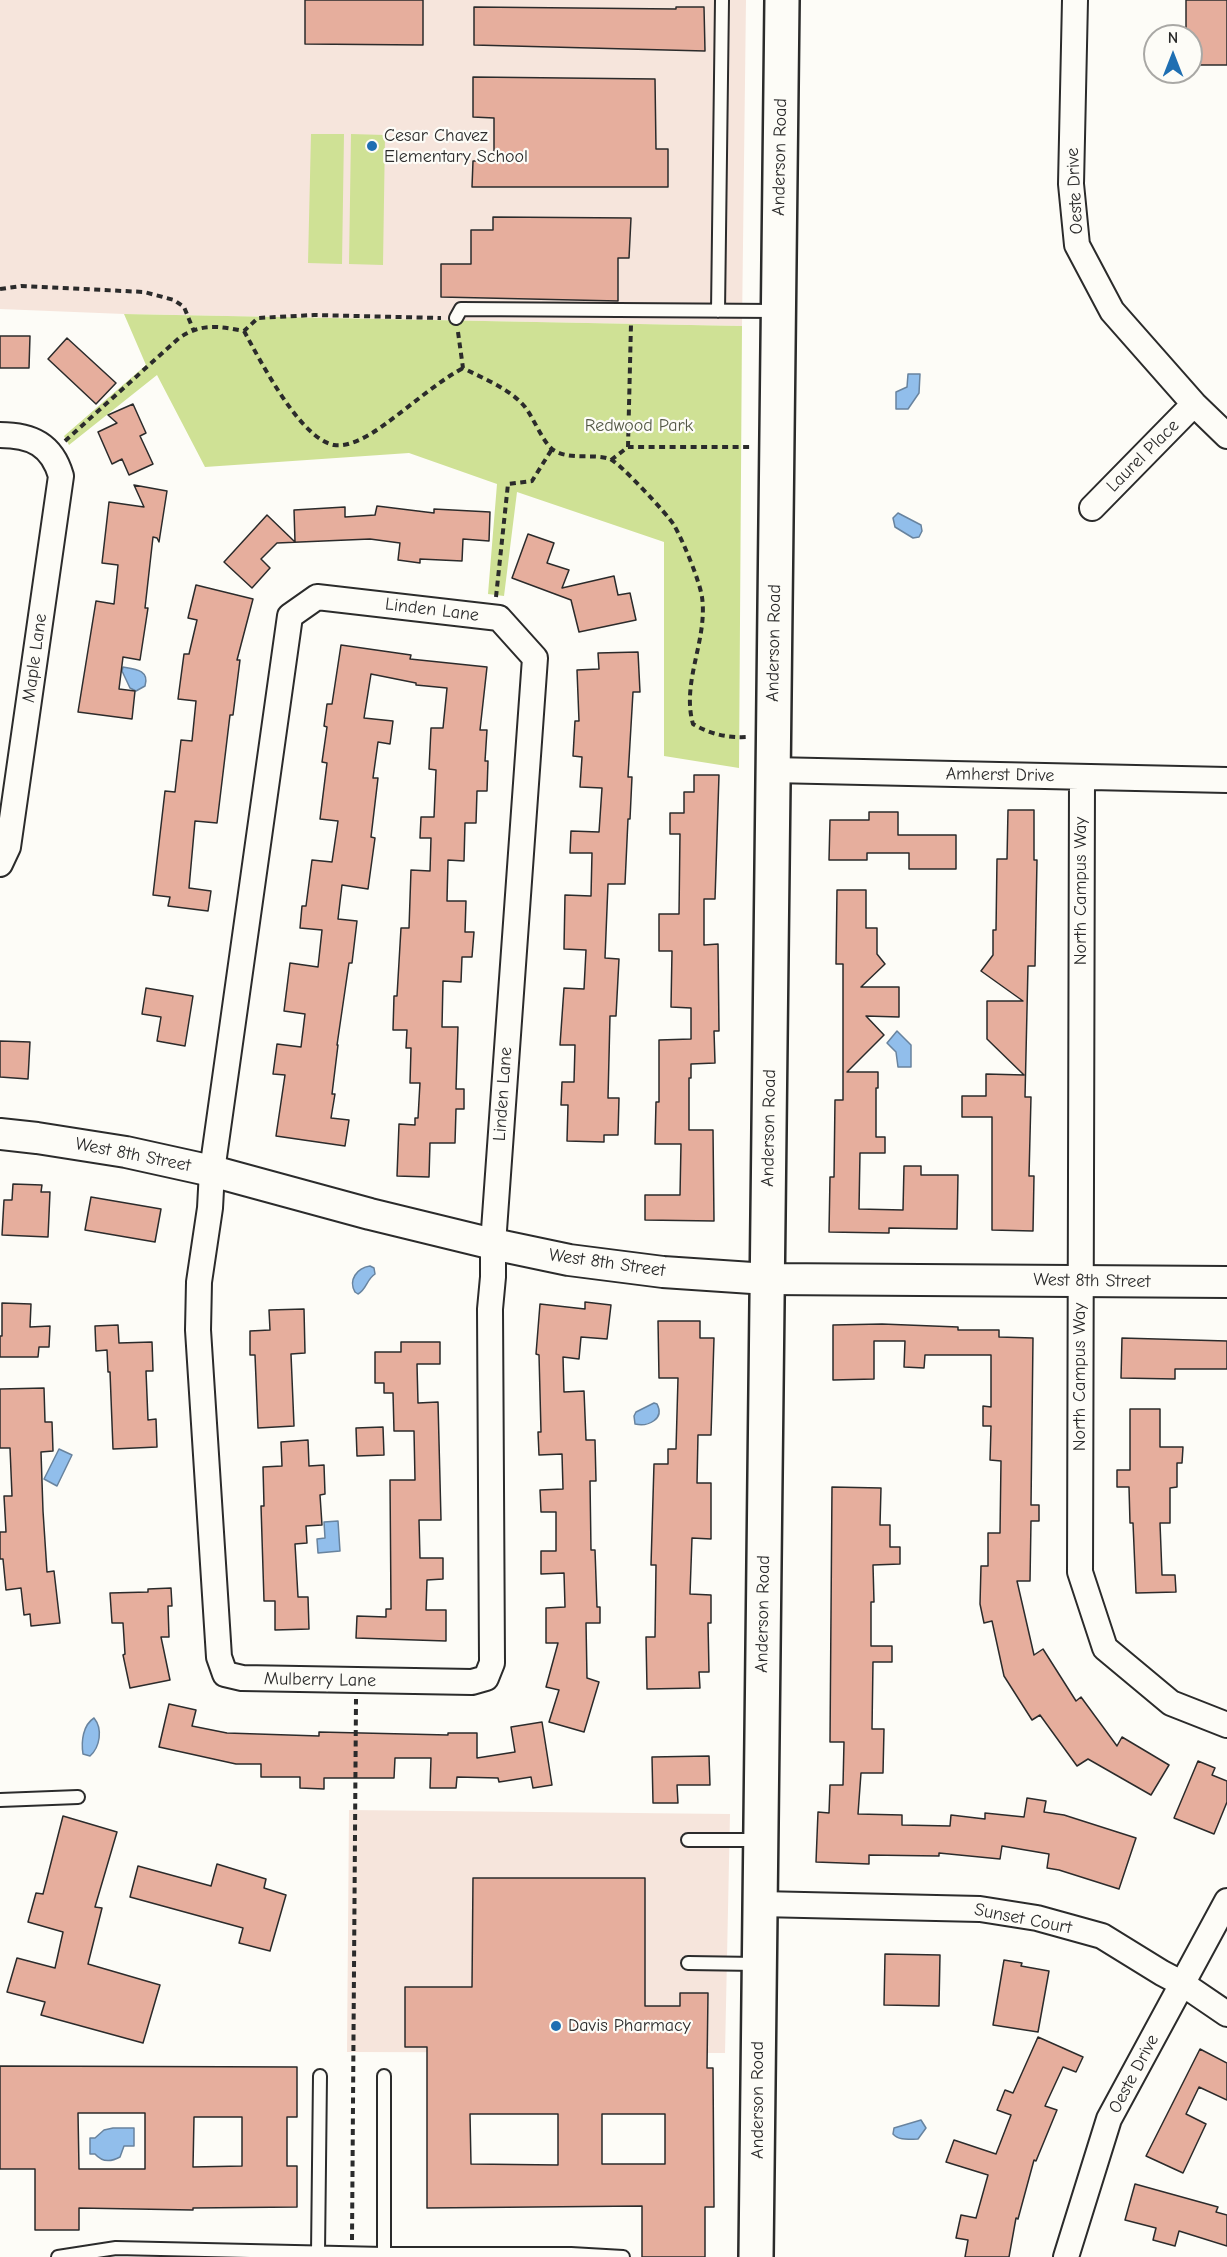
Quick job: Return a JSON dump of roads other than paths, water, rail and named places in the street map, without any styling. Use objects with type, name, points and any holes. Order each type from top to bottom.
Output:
[{"type":"main road","name":"Anderson Road","points":[[756,2257],[782,0]]},
{"type":"street","name":"Oeste Drive","points":[[1075,0],[1071,184],[1077,245],[1112,310],[1194,404],[1227,436]]},
{"type":"street","name":"Laurel Place","points":[[1092,508],[1194,404]]},
{"type":"street","name":"Maple Lane","points":[[0,435],[32,438],[51,453],[58,464],[61,476],[8,847],[0,864]]},
{"type":"street","name":"Linden Lane","points":[[212,1171],[290,616],[317,597],[499,618],[535,658],[493,1244]]},
{"type":"street","name":"Amherst Drive","points":[[772,770],[1227,780]]},
{"type":"street","name":"North Campus Way","points":[[1082,777],[1080,1572],[1105,1648],[1171,1703],[1227,1725]]},
{"type":"street","name":"West 8th Street","points":[[0,1134],[126,1152],[212,1171],[370,1214],[493,1244],[569,1260],[663,1272],[767,1279],[1227,1282]]},
{"type":"street","name":"Mulberry Lane","points":[[212,1171],[210,1208],[199,1282],[198,1330],[219,1657],[225,1674],[242,1678],[472,1682],[486,1678],[492,1663],[490,1309],[493,1244]]},
{"type":"street","name":"Oeste Drive","points":[[1066,2257],[1110,2119],[1227,1901]]},
{"type":"street","name":"Sunset Court","points":[[760,1904],[980,1909],[1037,1918],[1102,1936],[1183,1984],[1227,2014]]},
{"type":"lane","points":[[718,310],[722,0]]},
{"type":"lane","points":[[456,318],[461,309],[779,310]]},
{"type":"lane","points":[[0,1800],[78,1797]]},
{"type":"lane","points":[[688,1840],[760,1840]]},
{"type":"lane","points":[[688,1963],[759,1964]]},
{"type":"lane","points":[[318,2253],[320,2076]]},
{"type":"lane","points":[[384,2076],[384,2254]]},
{"type":"lane","points":[[58,2257],[116,2248],[384,2254],[571,2254],[623,2257]]},
{"type":"water","points":[[908,374],[920,374],[919,393],[908,409],[896,409],[896,392],[907,387]]},
{"type":"water","points":[[898,513],[921,525],[922,531],[919,537],[913,538],[895,527],[893,518]]},
{"type":"water","points":[[123,667],[143,673],[145,686],[136,691],[130,688],[122,671]]},
{"type":"water","points":[[897,1031],[911,1045],[911,1067],[898,1067],[896,1052],[887,1043]]},
{"type":"water","points":[[370,1266],[374,1268],[375,1274],[358,1294],[353,1288],[353,1279],[361,1269]]},
{"type":"water","points":[[654,1403],[659,1409],[657,1418],[650,1423],[635,1424],[636,1412]]},
{"type":"water","points":[[59,1449],[72,1455],[57,1486],[44,1479]]},
{"type":"water","points":[[338,1521],[340,1551],[318,1553],[317,1539],[325,1538],[324,1522]]},
{"type":"water","points":[[94,1718],[99,1727],[99,1738],[90,1756],[83,1754],[82,1744],[85,1729]]},
{"type":"water","points":[[921,2120],[926,2128],[918,2139],[901,2139],[893,2134],[894,2128]]},
{"type":"water","points":[[134,2128],[134,2146],[124,2146],[120,2157],[113,2160],[104,2160],[95,2154],[90,2154],[90,2138],[95,2138],[104,2130]]},
{"type":"place","name":"Cesar Chavez Elementary School","points":[[372,146]]},
{"type":"place","name":"Davis Pharmacy","points":[[556,2026]]},
{"type":"park label","name":"Redwood Park","points":[[639,426]]}]
